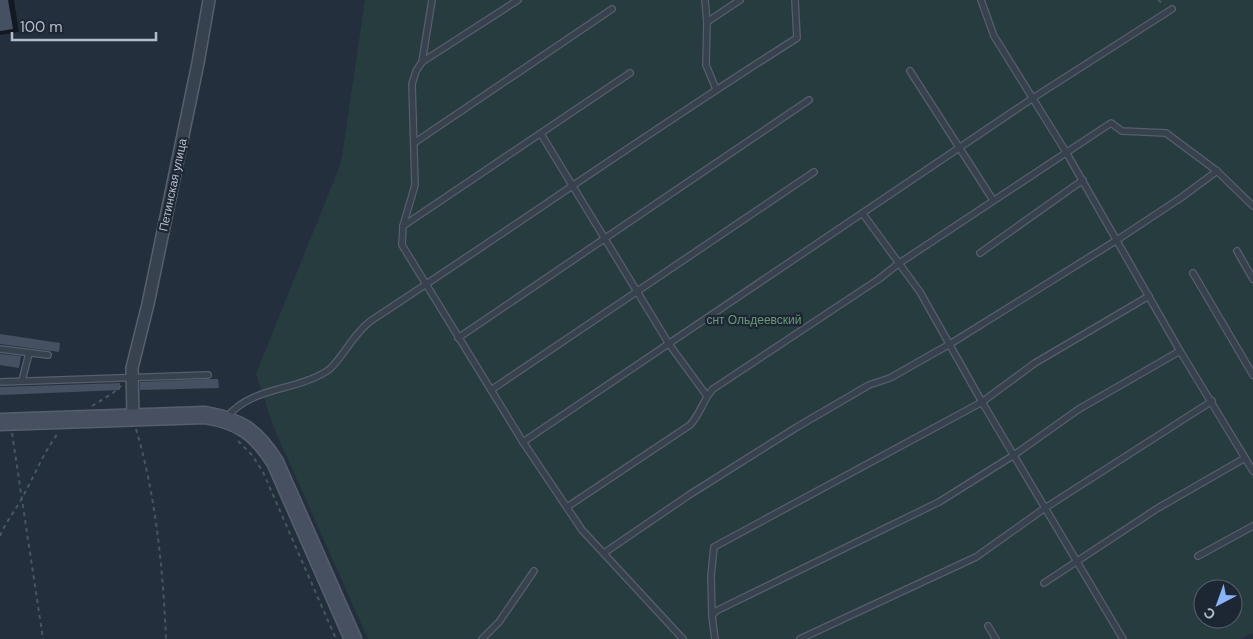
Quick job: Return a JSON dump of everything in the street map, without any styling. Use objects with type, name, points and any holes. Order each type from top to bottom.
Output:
[{"type":"street","name":"Петинская улица","points":[[134,422],[131,372],[148,304],[198,63],[209,0]]},
{"type":"street","points":[[4,422],[134,422],[205,415],[226,418],[252,433],[264,445],[275,462],[353,639]]},
{"type":"lane","points":[[422,62],[432,0]]},
{"type":"lane","points":[[518,0],[422,62],[416,71],[412,84],[415,185],[403,226],[402,246],[490,390],[582,530],[683,639]]},
{"type":"lane","points":[[705,0],[706,65],[716,89]]},
{"type":"lane","points":[[706,22],[740,0]]},
{"type":"lane","points":[[226,418],[235,407],[246,399],[311,379],[329,370],[351,340],[369,322],[426,286],[716,89],[797,38],[795,0]]},
{"type":"lane","points":[[981,0],[994,36],[1083,180],[1180,351],[1212,400],[1253,471]]},
{"type":"lane","points":[[414,143],[612,9]]},
{"type":"lane","points":[[523,442],[1033,98],[1172,9]]},
{"type":"lane","points":[[910,71],[993,200]]},
{"type":"lane","points":[[403,226],[630,73]]},
{"type":"lane","points":[[458,338],[809,100]]},
{"type":"lane","points":[[567,507],[690,425],[700,414],[707,396],[898,264],[1111,123],[1122,131],[1166,133],[1217,171],[1253,206]]},
{"type":"lane","points":[[541,134],[574,185],[669,344],[707,396]]},
{"type":"lane","points":[[604,553],[689,495],[797,427],[869,386],[890,378],[950,344],[1117,240],[1217,171]]},
{"type":"lane","points":[[490,390],[814,172]]},
{"type":"lane","points":[[980,253],[1083,180]]},
{"type":"lane","points":[[863,214],[920,292],[982,402],[1123,639]]},
{"type":"lane","points":[[1236,251],[1253,278]]},
{"type":"lane","points":[[1193,274],[1253,375]]},
{"type":"lane","points":[[715,639],[712,616],[711,576],[714,547],[982,402],[1035,363],[1149,296]]},
{"type":"lane","points":[[0,349],[48,355]]},
{"type":"lane","points":[[712,616],[716,611],[940,502],[1079,409],[1180,351]]},
{"type":"lane","points":[[22,381],[29,353]]},
{"type":"lane","points":[[0,382],[131,372],[208,375]]},
{"type":"lane","points":[[800,639],[976,557],[1045,508],[1212,400]]},
{"type":"lane","points":[[1044,583],[1158,508],[1245,458]]},
{"type":"lane","points":[[1198,556],[1253,526]]},
{"type":"lane","points":[[482,639],[499,622],[534,571]]},
{"type":"lane","points":[[988,626],[996,639]]},
{"type":"path","points":[[89,407],[113,394],[131,372]]},
{"type":"path","points":[[4,422],[22,498],[43,639]]},
{"type":"path","points":[[134,422],[144,457],[164,589],[166,639]]},
{"type":"path","points":[[0,536],[8,518],[22,498],[52,441],[63,428]]},
{"type":"path","points":[[238,440],[252,455],[263,472],[336,639]]},
{"type":"green space","name":"снт Ольдеевский","points":[[365,0],[1253,0],[1253,633],[1240,639],[368,639],[274,428],[256,374],[341,163]]},
{"type":"building","points":[[0,0],[8,0],[13,29],[0,31]]},
{"type":"building","points":[[0,334],[60,343],[59,352],[0,344]]},
{"type":"building","points":[[0,354],[21,356],[19,368],[0,365]]},
{"type":"building","points":[[218,379],[219,388],[140,390],[140,382]]},
{"type":"building","points":[[120,383],[120,390],[0,395],[0,387]]}]
